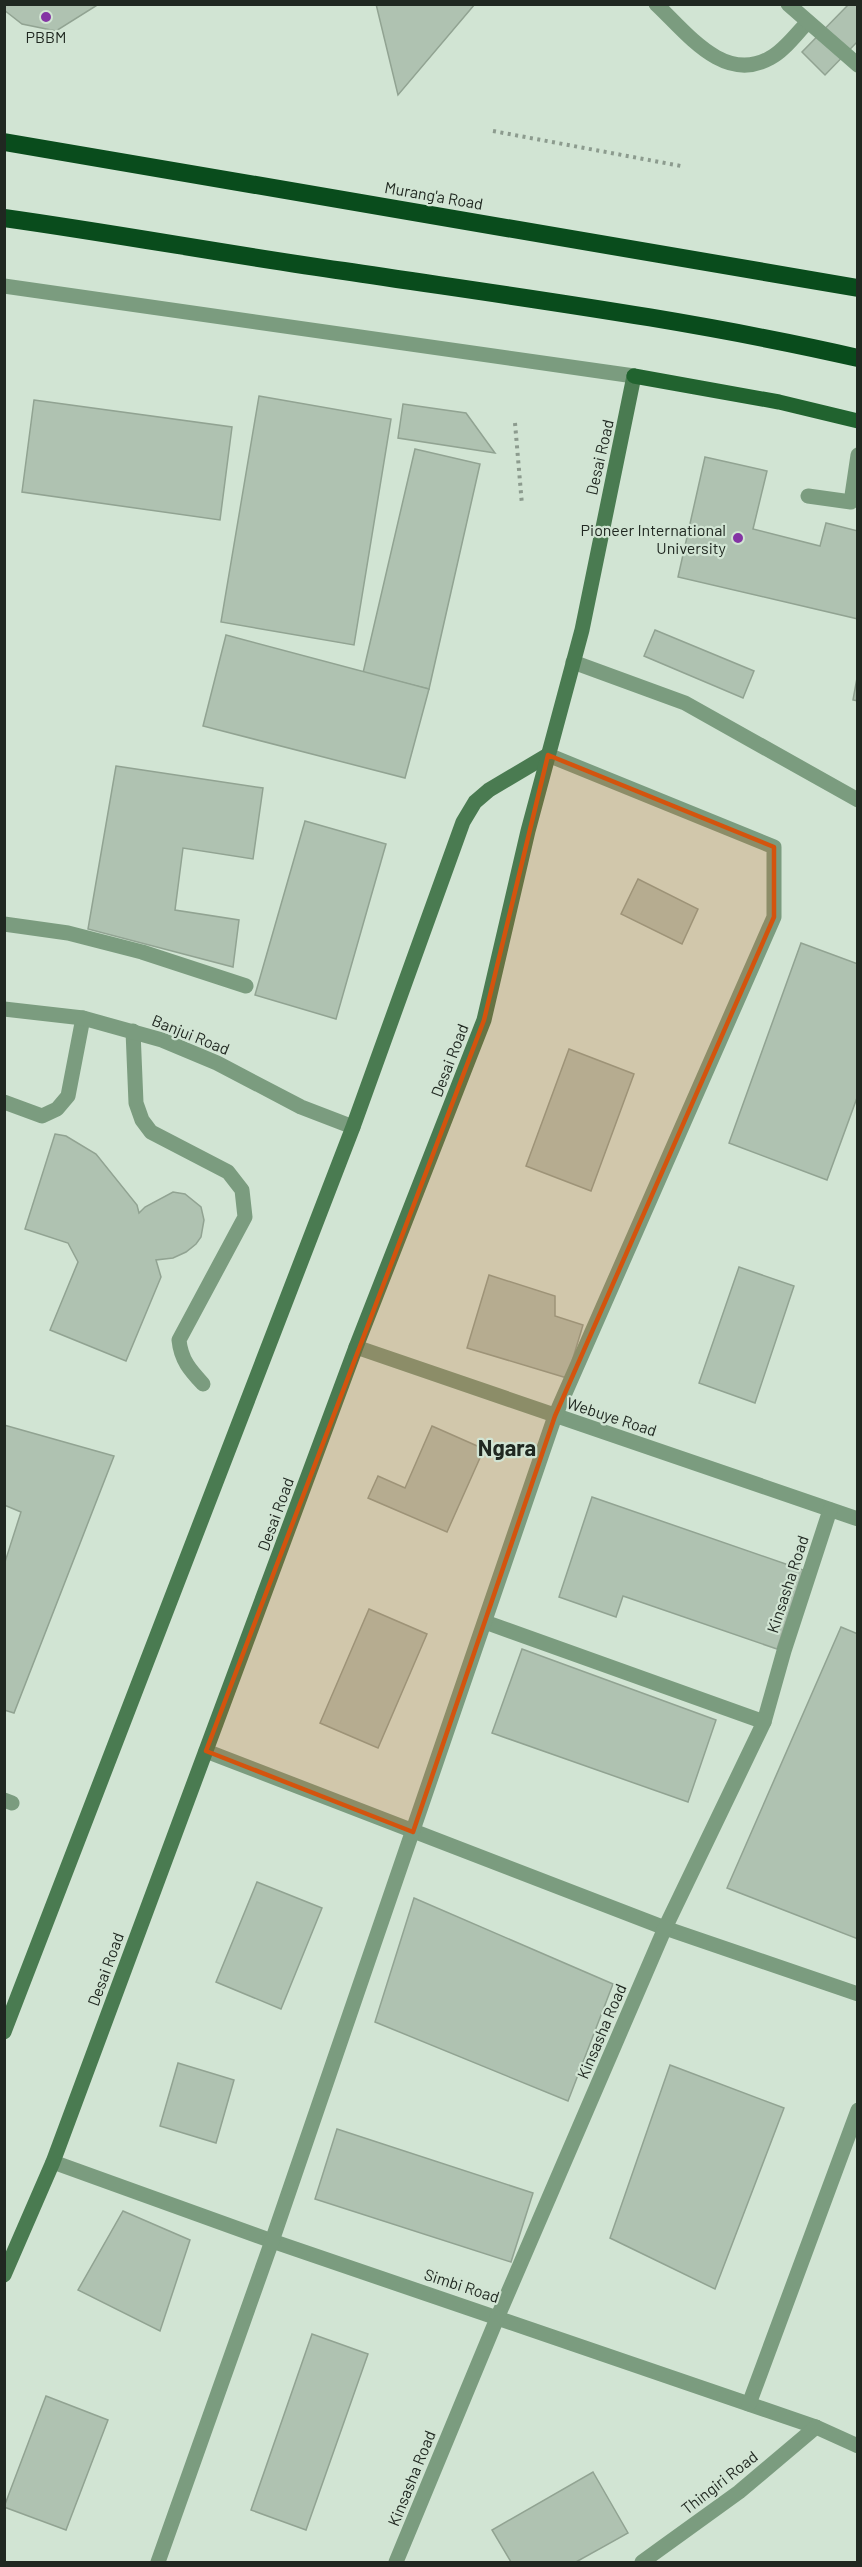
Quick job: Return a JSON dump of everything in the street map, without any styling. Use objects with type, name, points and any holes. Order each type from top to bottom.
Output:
[{"type":"highway","name":"Murang'a Road","points":[[4,142],[852,284]]},
{"type":"highway","points":[[4,218],[653,317],[768,338],[858,358]]},
{"type":"main road","points":[[634,376],[779,402],[858,422]]},
{"type":"main road","name":"Desai Road","points":[[4,2276],[53,2162],[356,1347],[484,1020],[528,831],[582,630],[634,376]]},
{"type":"main road","points":[[4,2032],[353,1127],[463,822],[475,802],[489,790],[548,755]]},
{"type":"street","points":[[656,4],[708,53],[732,65],[749,66],[772,57],[807,23]]},
{"type":"street","points":[[788,4],[807,23],[858,65]]},
{"type":"street","points":[[4,286],[634,376]]},
{"type":"street","points":[[808,496],[854,502],[858,455]]},
{"type":"street","points":[[573,662],[686,703],[858,800]]},
{"type":"street","points":[[158,2562],[272,2241],[555,1416],[774,917],[774,847],[548,755]]},
{"type":"street","points":[[4,924],[68,933],[142,952],[246,987]]},
{"type":"street","name":"Banjui Road","points":[[4,1009],[83,1018],[162,1040],[217,1063],[301,1107],[353,1127]]},
{"type":"street","points":[[4,1102],[42,1116],[57,1109],[68,1096],[83,1018]]},
{"type":"street","points":[[133,1031],[136,1103],[142,1120],[151,1132],[228,1172],[242,1190],[245,1217],[179,1340],[180,1354],[188,1369],[203,1384]]},
{"type":"street","name":"Webuye Road","points":[[356,1347],[858,1519]]},
{"type":"street","name":"Kinsasha Road","points":[[396,2562],[498,2316],[665,1928],[764,1722],[784,1651],[830,1510]]},
{"type":"street","points":[[484,1622],[764,1722]]},
{"type":"street","points":[[206,1751],[665,1928],[858,1994]]},
{"type":"street","points":[[748,2403],[858,2110]]},
{"type":"street","name":"Simbi Road","points":[[53,2162],[272,2241],[498,2316],[748,2403],[816,2427],[858,2446]]},
{"type":"street","name":"Thingiri Road","points":[[642,2562],[739,2492],[816,2427]]},
{"type":"path","points":[[493,131],[681,166]]},
{"type":"path","points":[[515,423],[522,505]]},
{"type":"highlighted area","points":[[548,755],[774,847],[774,917],[555,1416],[413,1832],[206,1751],[484,1020]]},
{"type":"building","name":"PBBM","points":[[4,4],[99,4],[56,31],[22,24],[4,10]]},
{"type":"building","points":[[376,4],[475,4],[398,95]]},
{"type":"building","points":[[849,4],[858,4],[858,41],[825,75],[802,52]]},
{"type":"building","points":[[259,396],[391,419],[354,645],[221,622]]},
{"type":"building","points":[[34,400],[232,427],[220,520],[22,492]]},
{"type":"building","points":[[403,404],[466,413],[495,453],[398,438]]},
{"type":"building","points":[[415,449],[480,464],[429,689],[363,673]]},
{"type":"building","name":"Pioneer International University","points":[[705,457],[767,471],[753,529],[820,546],[826,523],[858,531],[858,619],[678,577]]},
{"type":"building","points":[[655,630],[754,671],[743,698],[644,656]]},
{"type":"building","points":[[226,635],[429,689],[405,778],[203,726]]},
{"type":"building","points":[[858,678],[858,701],[853,700]]},
{"type":"building","points":[[116,766],[263,788],[253,859],[183,848],[175,910],[239,920],[233,967],[88,929]]},
{"type":"building","points":[[305,821],[386,844],[336,1019],[255,995]]},
{"type":"building","points":[[638,879],[698,909],[682,944],[621,914]]},
{"type":"building","points":[[801,943],[858,964],[858,1095],[827,1180],[729,1143]]},
{"type":"building","points":[[569,1049],[634,1074],[591,1191],[526,1166]]},
{"type":"building","points":[[55,1134],[66,1136],[96,1154],[137,1205],[139,1213],[145,1207],[173,1192],[185,1194],[201,1207],[204,1220],[201,1237],[196,1244],[173,1258],[156,1260],[161,1277],[126,1361],[50,1330],[78,1262],[68,1243],[25,1229]]},
{"type":"building","points":[[739,1267],[794,1286],[755,1403],[699,1383]]},
{"type":"building","points":[[489,1275],[555,1296],[555,1316],[583,1325],[567,1378],[467,1348]]},
{"type":"building","points":[[4,1425],[114,1456],[14,1713],[4,1710],[4,1565],[21,1512],[4,1505]]},
{"type":"building","points":[[432,1426],[484,1449],[447,1532],[368,1498],[378,1476],[405,1488]]},
{"type":"building","points":[[592,1497],[803,1570],[777,1649],[623,1596],[616,1617],[559,1597]]},
{"type":"building","points":[[369,1609],[427,1634],[378,1748],[320,1723]]},
{"type":"building","points":[[841,1627],[858,1634],[858,1939],[727,1888]]},
{"type":"building","points":[[522,1649],[716,1720],[688,1802],[492,1733]]},
{"type":"building","points":[[257,1882],[322,1908],[281,2009],[216,1982]]},
{"type":"building","points":[[414,1898],[613,1984],[568,2101],[375,2022]]},
{"type":"building","points":[[178,2063],[234,2080],[216,2143],[160,2126]]},
{"type":"building","points":[[670,2065],[784,2108],[715,2289],[610,2238]]},
{"type":"building","points":[[337,2129],[533,2193],[511,2262],[315,2199]]},
{"type":"building","points":[[123,2211],[190,2240],[160,2331],[78,2290]]},
{"type":"building","points":[[312,2334],[368,2354],[306,2530],[251,2510]]},
{"type":"building","points":[[46,2396],[108,2420],[66,2530],[4,2507]]},
{"type":"building","points":[[593,2472],[628,2533],[576,2562],[511,2562],[492,2530]]},
{"type":"place","name":"PBBM","points":[[46,17]]},
{"type":"place","name":"Pioneer International University","points":[[738,538]]},
{"type":"district","name":"Ngara","points":[[507,1447]]}]
